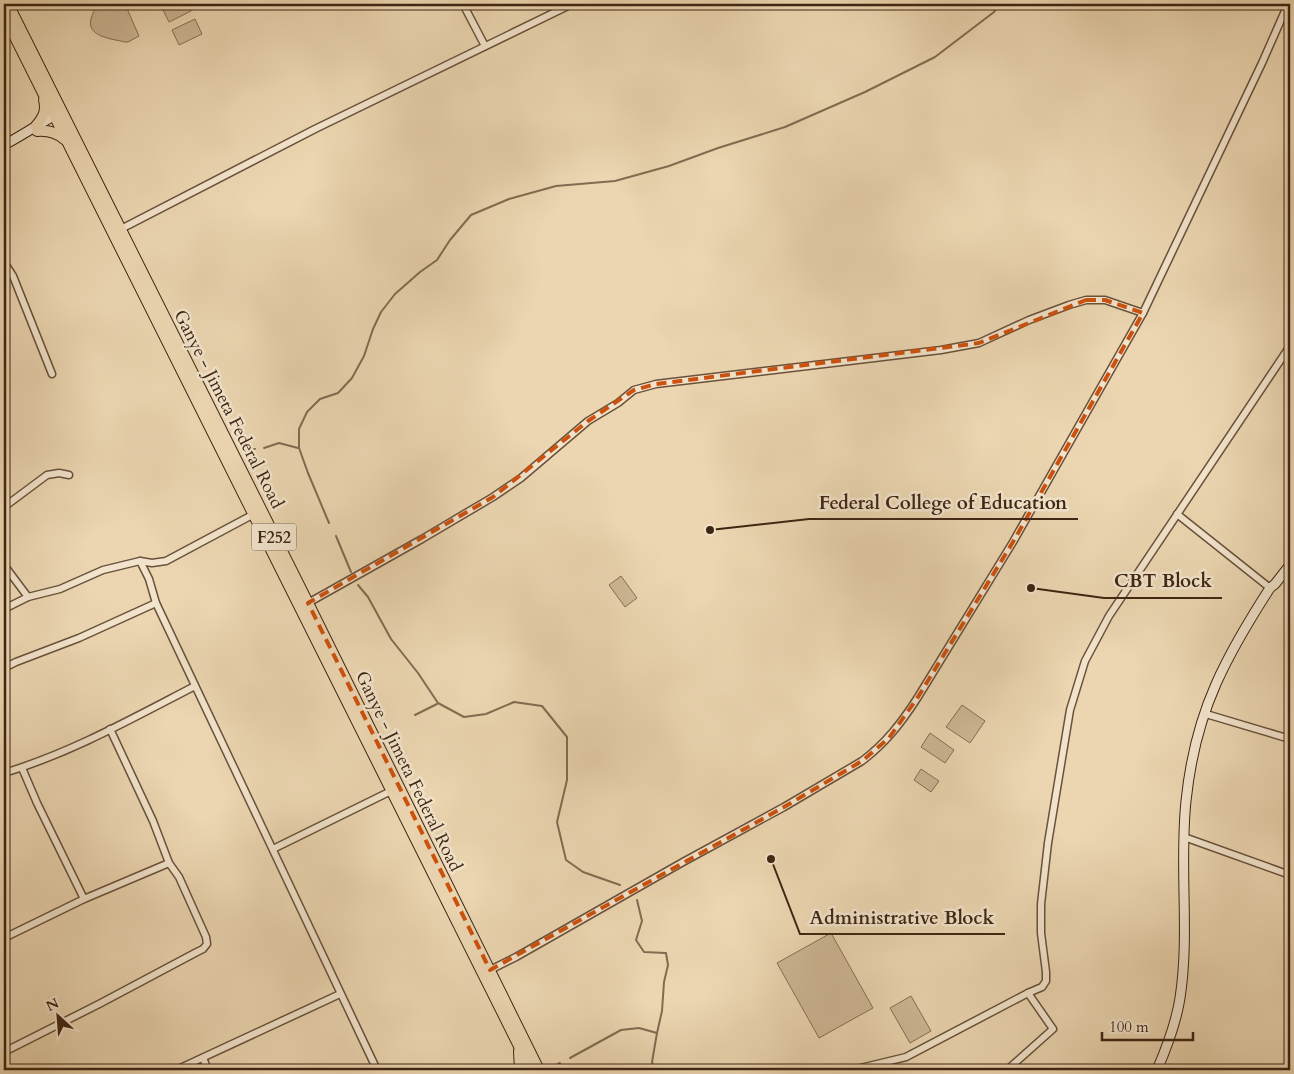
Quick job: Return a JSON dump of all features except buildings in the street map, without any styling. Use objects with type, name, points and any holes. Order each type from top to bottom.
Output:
[{"type":"main road","name":"Ganye - Jimeta Federal Road","points":[[8,4],[59,116],[121,229],[148,293]]},
{"type":"main road","name":"Ganye - Jimeta Federal Road","points":[[4,15],[41,90],[59,116],[66,140],[148,293],[257,512],[391,791],[539,1070]]},
{"type":"main road","points":[[33,130],[45,110],[41,90]]},
{"type":"main road","points":[[4,145],[59,116]]},
{"type":"main road","points":[[33,130],[51,131],[66,140]]},
{"type":"main road","name":"Ganye - Jimeta Federal Road","points":[[257,512],[308,603],[486,972],[531,1070]]},
{"type":"main road","points":[[1157,1070],[1171,1037],[1180,998],[1184,930],[1184,837],[1188,786],[1196,746],[1216,684],[1233,649],[1270,588],[1290,565]]},
{"type":"main road","points":[[519,1047],[520,1070]]},
{"type":"street","points":[[463,4],[485,46]]},
{"type":"street","points":[[121,229],[315,129],[572,4]]},
{"type":"street","points":[[486,972],[784,807],[862,761],[889,738],[918,697],[1013,542],[1144,313],[1288,4]]},
{"type":"street","points":[[4,262],[13,276],[52,374]]},
{"type":"street","points":[[308,603],[414,544],[493,497],[521,478],[588,421],[618,403],[634,390],[656,384],[913,353],[979,343],[1029,320],[1086,300],[1105,300],[1144,313]]},
{"type":"street","points":[[852,1070],[906,1056],[1042,986],[1046,981],[1041,933],[1041,904],[1048,844],[1070,710],[1085,661],[1109,616],[1290,346]]},
{"type":"street","points":[[4,508],[47,475],[59,473],[69,475]]},
{"type":"street","points":[[4,609],[28,597],[60,589],[103,570],[140,561],[152,564],[166,561],[257,512]]},
{"type":"street","points":[[1177,514],[1270,588]]},
{"type":"street","points":[[140,561],[149,580],[156,603],[377,1070]]},
{"type":"street","points":[[4,565],[28,597]]},
{"type":"street","points":[[4,668],[79,638],[156,603]]},
{"type":"street","points":[[4,773],[22,768],[110,729],[195,686]]},
{"type":"street","points":[[1206,714],[1290,740]]},
{"type":"street","points":[[4,1052],[203,949],[206,944],[206,938],[179,877],[169,863],[153,821],[110,729]]},
{"type":"street","points":[[22,768],[41,812],[84,899]]},
{"type":"street","points":[[274,849],[391,791]]},
{"type":"street","points":[[1184,837],[1290,875]]},
{"type":"street","points":[[4,938],[84,899],[169,863]]},
{"type":"street","points":[[1007,1070],[1053,1028],[1028,993]]},
{"type":"street","points":[[176,1070],[340,994]]},
{"type":"street","points":[[203,1058],[208,1070]]},
{"type":"highlighted area","points":[[1086,300],[1105,300],[1143,313],[1013,542],[918,697],[889,738],[862,761],[784,807],[490,970],[308,603],[493,497],[588,421],[634,390],[656,384],[979,343]]},
{"type":"shaded area","points":[[97,4],[125,4],[139,36],[125,42],[96,33],[91,25],[91,17]]},
{"type":"shaded area","points":[[160,4],[188,4],[191,11],[169,22]]},
{"type":"shaded area","points":[[195,19],[202,34],[179,45],[172,30]]},
{"type":"shaded area","points":[[621,576],[637,598],[625,607],[609,585]]},
{"type":"shaded area","points":[[962,705],[985,721],[970,743],[946,727]]},
{"type":"shaded area","points":[[930,733],[954,750],[945,763],[921,747]]},
{"type":"shaded area","points":[[921,769],[939,781],[931,792],[914,780]]},
{"type":"shaded area","points":[[831,933],[873,1008],[819,1038],[777,963]]},
{"type":"shaded area","points":[[911,996],[931,1031],[910,1043],[890,1008]]},
{"type":"waterway","points":[[329,523],[299,448],[299,429],[307,412],[320,399],[338,393],[352,378],[364,356],[381,312],[395,294],[437,260],[450,240],[471,215],[509,199],[556,186],[615,181],[669,166],[785,127],[865,92],[935,57],[994,12],[999,4]]},
{"type":"waterway","points":[[264,448],[279,443],[298,448]]},
{"type":"waterway","points":[[242,451],[255,449]]},
{"type":"waterway","points":[[336,536],[351,572]]},
{"type":"waterway","points":[[358,585],[368,597],[391,639],[418,673],[438,703],[464,717],[486,714],[514,702],[542,706],[567,737],[567,780],[557,822],[566,860],[583,872],[620,885]]},
{"type":"waterway","points":[[415,715],[437,704]]},
{"type":"waterway","points":[[637,900],[642,921],[636,940],[644,952],[666,953],[668,965],[664,982],[662,1011],[652,1062],[655,1070]]},
{"type":"waterway","points":[[570,1058],[621,1030],[639,1028],[657,1033]]},
{"type":"waterway","points":[[549,1069],[560,1063]]},
{"type":"place","name":"Federal College of Education","points":[[710,530]]},
{"type":"place","name":"CBT Block","points":[[1031,588]]},
{"type":"place","name":"Administrative Block","points":[[771,859]]}]
